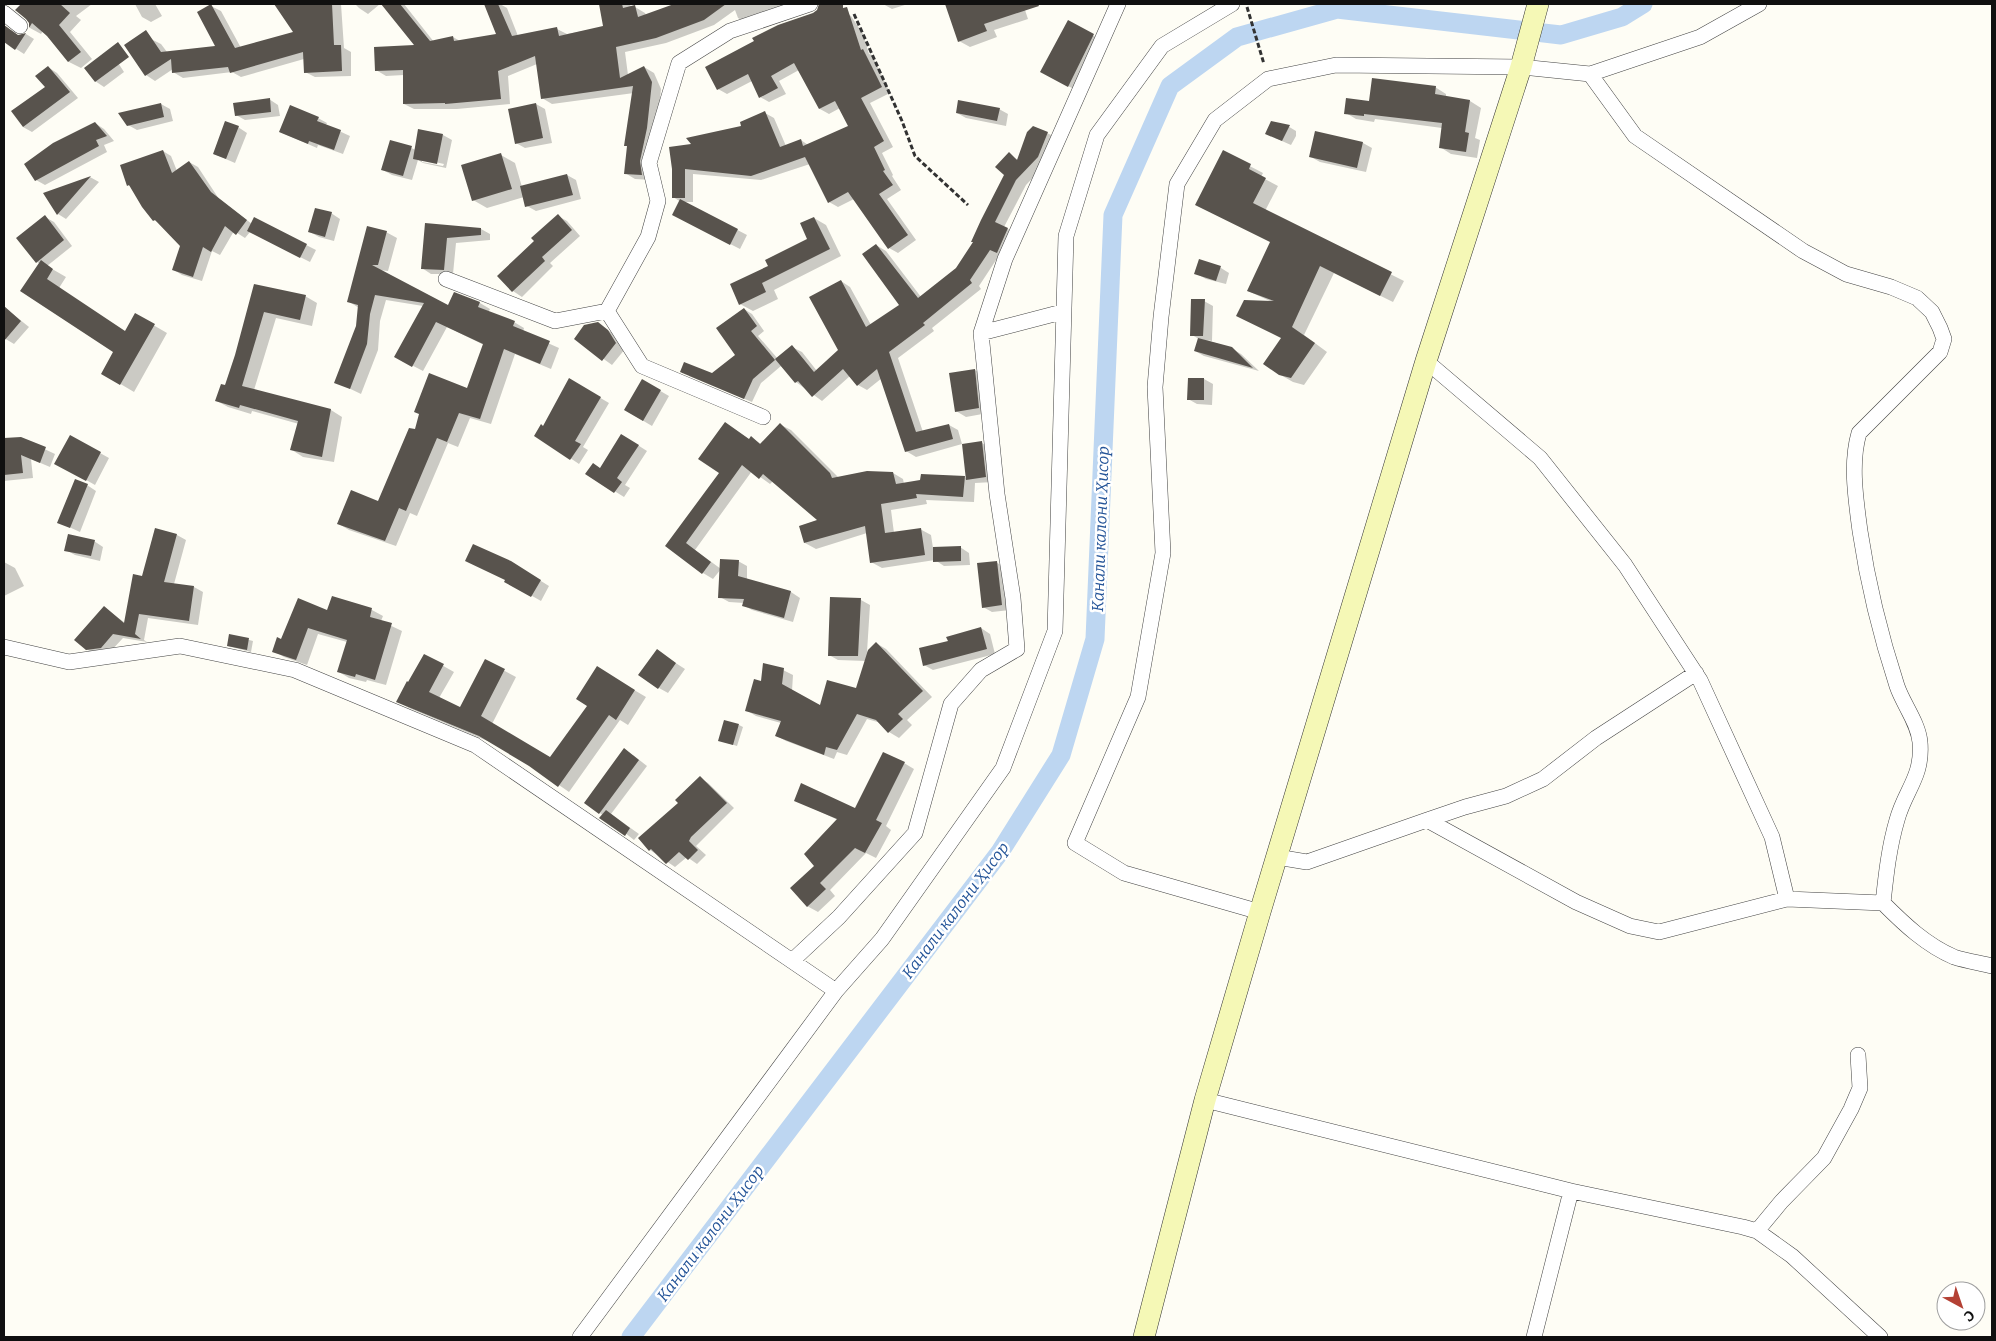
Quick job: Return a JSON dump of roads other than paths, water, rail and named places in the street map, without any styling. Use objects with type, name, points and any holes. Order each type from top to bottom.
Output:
[{"type":"main road","points":[[1144,1337],[1205,1100],[1260,912],[1426,361],[1521,67],[1538,4]]},
{"type":"street","points":[[607,311],[648,236],[658,201],[649,163],[679,64],[730,31],[810,4]]},
{"type":"street","points":[[792,960],[839,917],[915,833],[951,704],[981,670],[1017,648],[997,494],[981,333],[1006,259],[1118,4]]},
{"type":"street","points":[[580,1337],[836,991],[882,939],[1003,768],[1055,631],[1062,312],[1066,236],[1097,135],[1162,46],[1232,4]]},
{"type":"street","points":[[1260,912],[1124,873],[1075,842],[1138,697],[1163,553],[1155,387],[1161,317],[1177,184],[1215,120],[1268,79],[1336,65],[1521,67],[1590,74],[1700,37],[1759,4]]},
{"type":"street","points":[[4,13],[20,26]]},
{"type":"street","points":[[1590,74],[1635,136],[1803,251],[1846,274],[1891,286],[1917,298],[1932,312],[1944,339],[1940,352],[1859,434],[1855,448],[1856,501],[1868,586],[1898,689],[1920,740],[1920,765],[1897,818],[1890,848],[1883,902]]},
{"type":"street","points":[[446,279],[555,321],[607,311]]},
{"type":"street","points":[[607,311],[642,366],[763,417]]},
{"type":"street","points":[[981,333],[1062,312]]},
{"type":"street","points":[[1426,361],[1540,458],[1625,566],[1696,673],[1772,838],[1787,899]]},
{"type":"street","points":[[4,647],[69,662],[180,646],[295,670],[475,745],[836,991]]},
{"type":"street","points":[[1277,857],[1307,862],[1465,807],[1506,796],[1542,779],[1596,738],[1696,673]]},
{"type":"street","points":[[1428,820],[1576,902],[1630,926],[1658,932],[1787,899],[1883,902],[1899,920],[1922,939],[1955,957],[1992,966]]},
{"type":"street","points":[[1757,1231],[1781,1202],[1824,1158],[1851,1110],[1860,1088],[1858,1055]]},
{"type":"street","points":[[1205,1100],[1571,1191],[1757,1231],[1792,1256],[1880,1337]]},
{"type":"street","points":[[1534,1337],[1571,1191]]},
{"type":"waterway","name":"Канали калони Ҳисор","points":[[631,1337],[1000,852],[1061,755],[1095,639],[1113,215],[1170,86],[1237,37],[1337,9],[1561,35],[1622,17],[1643,4]]}]
